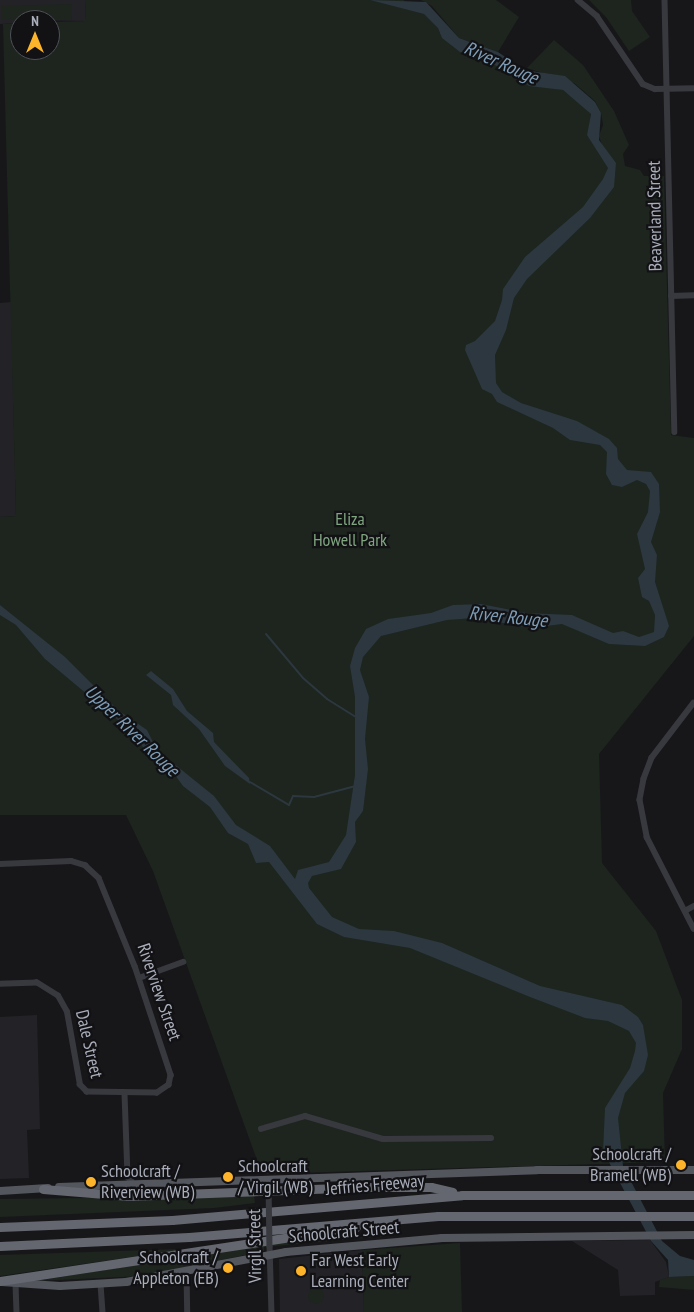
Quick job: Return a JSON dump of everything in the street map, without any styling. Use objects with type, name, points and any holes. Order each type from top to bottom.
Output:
[{"type":"highway","points":[[43,1189],[129,1196],[431,1187],[462,1194]]},
{"type":"highway","name":"Jeffries Freeway","points":[[0,1227],[172,1220],[462,1194],[691,1195]]},
{"type":"highway","name":"Jeffries Freeway","points":[[0,1246],[189,1237],[392,1219],[624,1215],[694,1216]]},
{"type":"highway","points":[[0,1281],[250,1242],[324,1234],[392,1219]]},
{"type":"main road","points":[[0,1191],[134,1184],[269,1182],[603,1170],[694,1170]]},
{"type":"main road","name":"Schoolcraft Street","points":[[0,1281],[16,1284],[101,1284],[187,1273],[270,1255],[329,1246],[450,1238],[694,1235]]},
{"type":"street","points":[[578,0],[597,16],[638,80],[655,89],[694,88]]},
{"type":"street","name":"Beaverland Street","points":[[665,0],[675,432]]},
{"type":"street","points":[[671,296],[694,295]]},
{"type":"street","points":[[694,703],[691,711],[652,758],[644,779],[640,800],[647,838],[694,929]]},
{"type":"street","name":"Riverview Street","points":[[0,864],[71,861],[91,869],[99,878],[116,914],[139,978],[171,1080],[161,1092],[125,1094]]},
{"type":"street","points":[[685,911],[694,906]]},
{"type":"street","points":[[139,978],[183,962]]},
{"type":"street","name":"Dale Street","points":[[0,984],[37,984],[54,992],[67,1012],[82,1088],[92,1094],[125,1094]]},
{"type":"street","points":[[125,1094],[128,1177],[134,1184]]},
{"type":"street","points":[[261,1129],[305,1116],[383,1139],[491,1138]]},
{"type":"street","name":"Virgil Street","points":[[269,1182],[272,1312]]},
{"type":"street","points":[[187,1273],[188,1312]]},
{"type":"street","points":[[16,1284],[17,1312]]},
{"type":"street","points":[[101,1284],[103,1312]]},
{"type":"shaded area","points":[[0,0],[85,0],[86,21],[60,21],[60,10],[10,10],[10,24],[0,24]]},
{"type":"shaded area","points":[[11,302],[16,516],[0,517],[0,303]]},
{"type":"shaded area","points":[[37,1015],[40,1129],[27,1130],[29,1178],[0,1179],[0,1017]]},
{"type":"shaded area","points":[[650,1240],[666,1262],[669,1277],[655,1282],[655,1295],[620,1296],[618,1270],[572,1241]]},
{"type":"shaded area","points":[[362,1250],[364,1312],[280,1312],[279,1259]]},
{"type":"green space","name":"Eliza Howell Park","points":[[85,0],[403,0],[416,6],[447,36],[548,87],[563,90],[591,114],[588,133],[602,145],[599,136],[603,125],[601,113],[595,101],[574,83],[527,68],[554,40],[583,65],[614,111],[629,145],[623,154],[625,166],[640,170],[644,176],[664,176],[671,435],[694,438],[694,636],[599,754],[602,863],[656,931],[682,1000],[682,1049],[663,1093],[665,1162],[262,1174],[153,871],[126,815],[0,815],[0,517],[16,516],[3,24],[10,24],[10,60],[60,60],[60,22],[86,21]]},
{"type":"green space","points":[[421,0],[496,0],[519,17],[498,52],[459,38],[432,6]]},
{"type":"green space","points":[[589,0],[631,0],[632,11],[650,37],[629,51],[606,17]]},
{"type":"green space","points":[[71,4],[72,20],[60,20],[60,10],[10,10],[10,20],[2,20],[1,6]]},
{"type":"green space","points":[[254,1196],[255,1203],[214,1208],[0,1217],[0,1199]]},
{"type":"green space","points":[[351,1236],[387,1236],[264,1247],[264,1251],[143,1276],[35,1281],[279,1243]]},
{"type":"green space","points":[[460,1243],[462,1312],[364,1312],[362,1250]]},
{"type":"green space","points":[[180,1250],[0,1276],[0,1255]]},
{"type":"green space","points":[[694,1276],[694,1290],[659,1287],[660,1280],[669,1277]]},
{"type":"green space","points":[[316,1288],[322,1290],[324,1296],[322,1302],[316,1304],[310,1302],[308,1296],[310,1290]]},
{"type":"water","points":[[370,0],[426,2],[459,38],[498,52],[524,70],[565,76],[595,102],[601,113],[599,140],[616,163],[614,187],[590,218],[527,279],[514,298],[506,330],[495,355],[496,383],[502,392],[521,403],[577,421],[609,439],[617,448],[618,459],[627,470],[651,472],[659,484],[660,512],[651,542],[657,555],[655,582],[669,626],[664,637],[645,646],[609,644],[562,624],[531,628],[474,618],[447,620],[381,636],[363,657],[360,670],[369,697],[365,739],[368,769],[363,811],[355,822],[356,842],[341,869],[312,876],[308,883],[309,888],[332,917],[359,929],[394,931],[442,943],[540,986],[622,1005],[638,1017],[643,1025],[648,1055],[644,1071],[625,1093],[618,1118],[623,1166],[662,1241],[680,1256],[694,1260],[694,1276],[669,1277],[668,1260],[651,1241],[603,1151],[605,1108],[630,1068],[635,1051],[636,1043],[629,1031],[608,1021],[585,1018],[410,948],[344,937],[317,924],[269,862],[256,863],[248,844],[228,833],[210,807],[183,786],[175,775],[154,762],[131,731],[45,659],[16,625],[0,615],[0,605],[65,657],[118,710],[147,730],[157,750],[214,796],[236,825],[270,846],[295,879],[298,870],[329,862],[346,835],[355,775],[355,697],[350,666],[355,648],[366,629],[388,619],[431,613],[453,605],[481,604],[526,613],[572,615],[613,633],[623,631],[639,637],[654,632],[655,615],[649,601],[642,597],[638,578],[645,569],[637,534],[648,512],[650,491],[646,484],[637,480],[622,487],[612,485],[606,474],[607,452],[600,445],[570,440],[553,428],[497,402],[492,394],[482,389],[465,350],[466,345],[475,341],[495,321],[502,300],[503,289],[525,257],[583,207],[603,179],[608,168],[587,135],[591,114],[563,90],[529,86],[490,62],[460,52],[442,38],[438,28],[424,14]]},
{"type":"water","points":[[151,671],[173,689],[187,711],[213,733],[214,742],[249,778],[250,784],[225,766],[199,729],[173,705],[171,695],[146,675]]},
{"type":"waterway","points":[[266,634],[303,678],[327,699],[356,717]]},
{"type":"waterway","points":[[250,782],[289,805],[293,796],[314,797],[356,786]]},
{"type":"place","name":"Schoolcraft / Bramell (WB)","points":[[681,1165]]},
{"type":"place","name":"Schoolcraft / Virgil (WB)","points":[[228,1177]]},
{"type":"place","name":"Schoolcraft / Riverview (WB)","points":[[91,1182]]},
{"type":"place","name":"Schoolcraft / Appleton (EB)","points":[[228,1268]]},
{"type":"place","name":"Far West Early Learning Center","points":[[301,1271]]},
{"type":"water label","name":"River Rouge","points":[[501,63]]},
{"type":"water label","name":"River Rouge","points":[[508,617]]},
{"type":"water label","name":"Upper River Rouge","points":[[132,731]]}]
